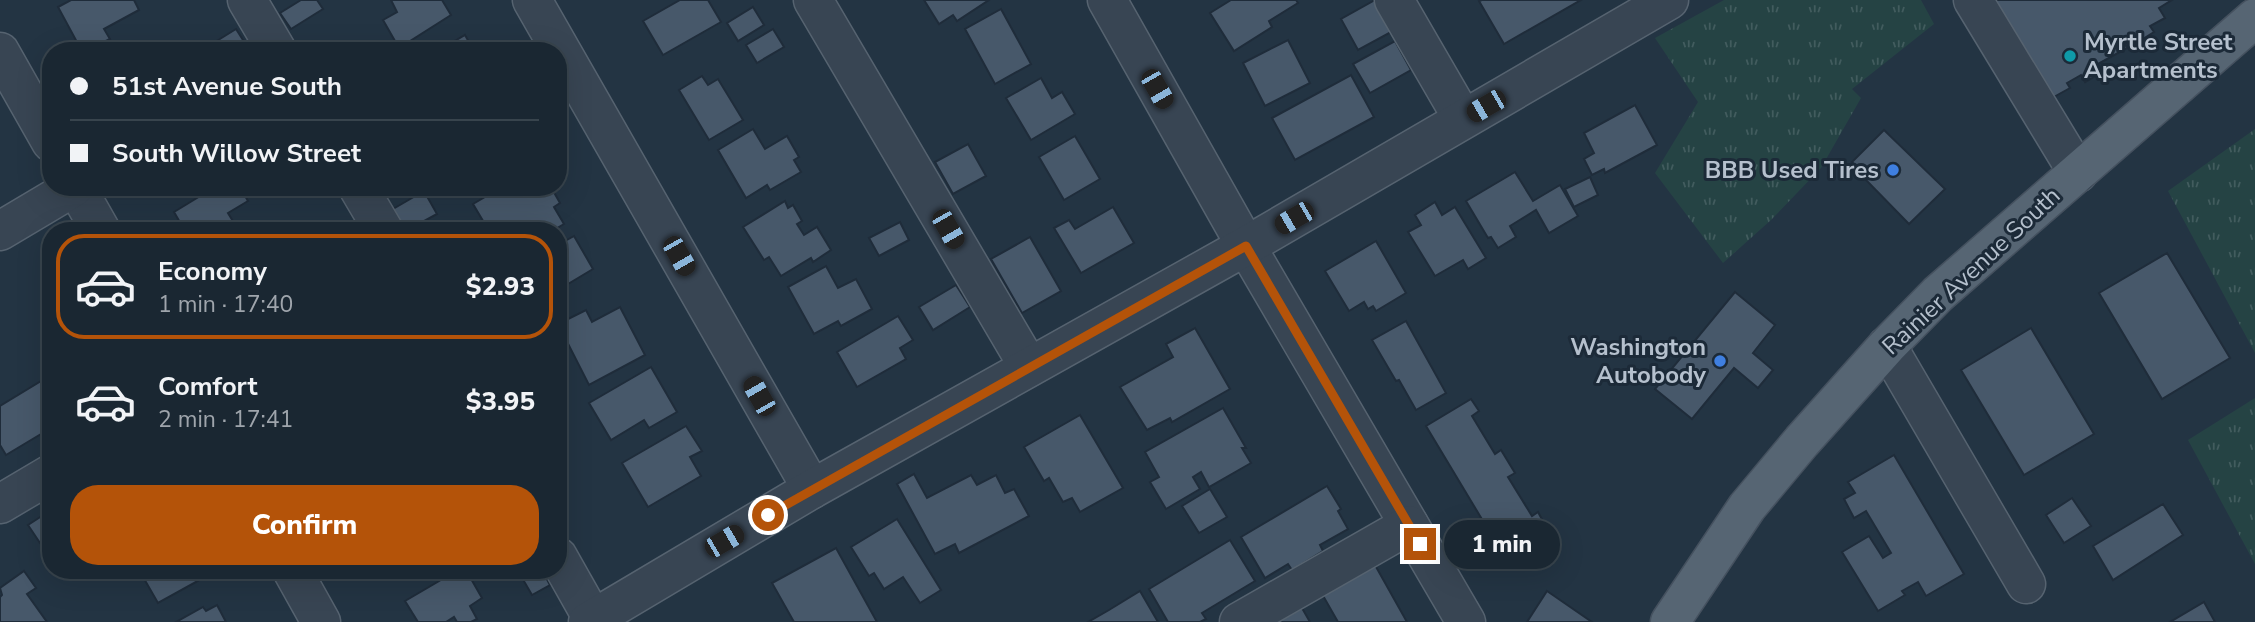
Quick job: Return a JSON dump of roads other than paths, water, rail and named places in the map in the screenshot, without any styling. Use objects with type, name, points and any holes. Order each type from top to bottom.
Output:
[{"type":"main road","name":"Rainier Avenue South","points":[[1670,622],[1747,507],[1887,346],[1938,294],[2255,18]]},
{"type":"street","points":[[247,0],[272,42]]},
{"type":"street","points":[[532,0],[556,42]]},
{"type":"street","points":[[813,0],[1029,367]]},
{"type":"street","points":[[1107,0],[1246,246],[1466,622]]},
{"type":"street","points":[[1394,0],[1463,119]]},
{"type":"street","points":[[567,575],[590,620],[812,489],[1246,246],[1669,0]]},
{"type":"street","points":[[1973,0],[2078,173]]},
{"type":"street","points":[[0,52],[42,126]]},
{"type":"street","points":[[567,61],[812,489]]},
{"type":"street","points":[[0,231],[60,196]]},
{"type":"street","points":[[80,196],[96,222]]},
{"type":"street","points":[[363,196],[379,222]]},
{"type":"street","points":[[1887,346],[2026,584]]},
{"type":"street","points":[[0,504],[42,479]]},
{"type":"street","points":[[1239,622],[1409,525]]},
{"type":"street","points":[[297,579],[321,622]]},
{"type":"place","name":"Myrtle Street Apartments","points":[[2070,56]]},
{"type":"place","name":"BBB Used Tires","points":[[1893,170]]},
{"type":"place","name":"Washington Autobody","points":[[1720,361]]}]
